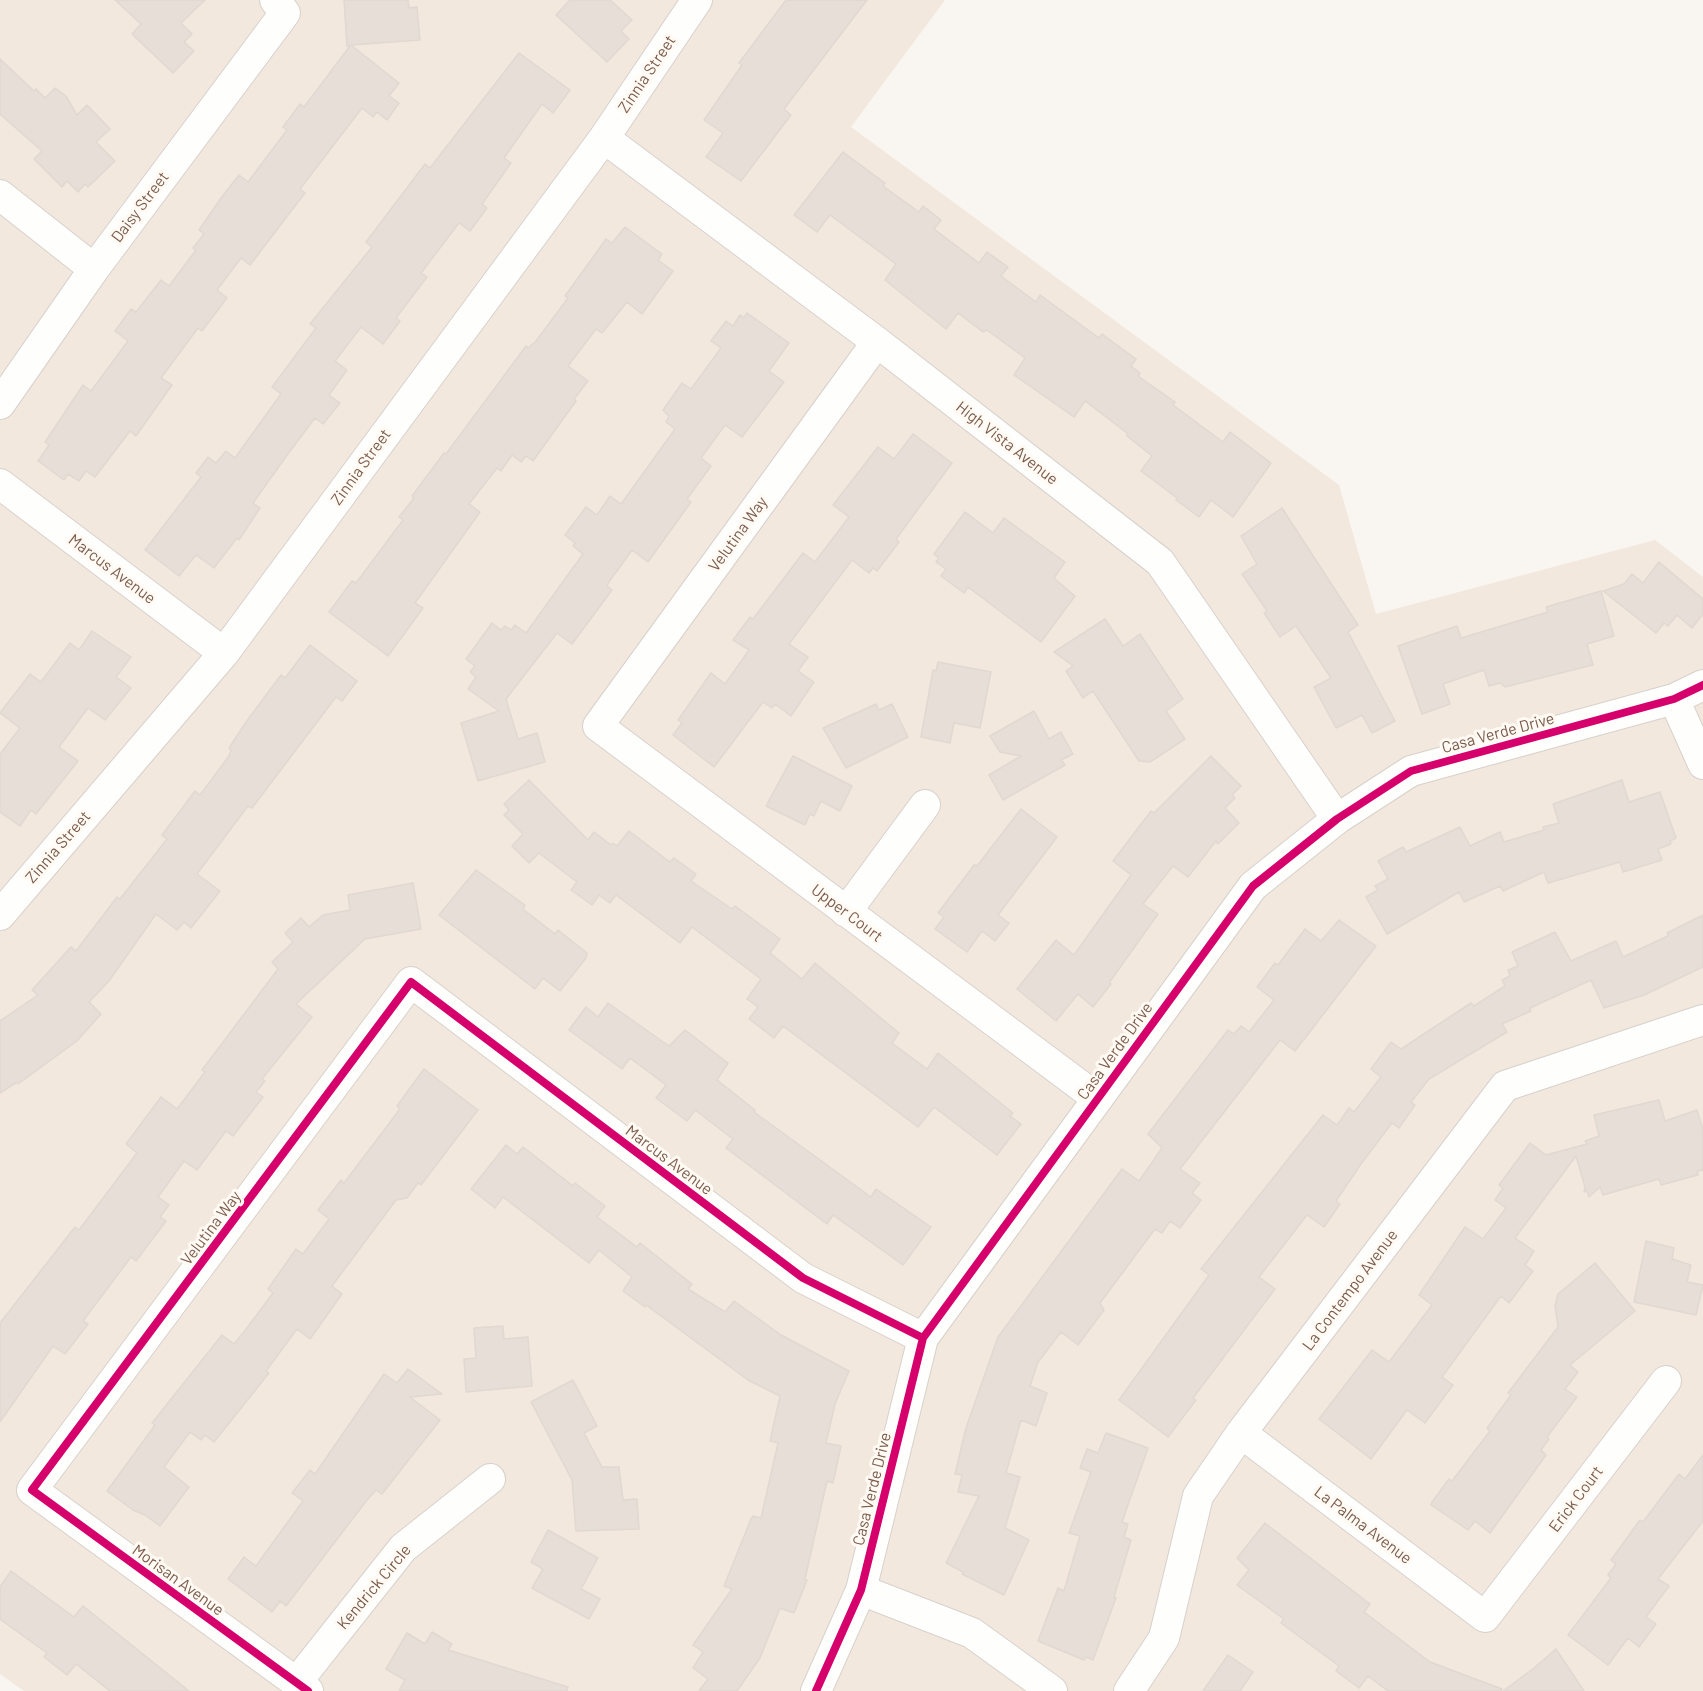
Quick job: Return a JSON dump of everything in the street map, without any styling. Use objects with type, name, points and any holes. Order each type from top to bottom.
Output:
[{"type":"street","name":"Zinnia Street","points":[[0,915],[224,653],[604,138],[698,0]]},
{"type":"street","name":"Daisy Street","points":[[0,404],[280,6]]},
{"type":"street","name":"High Vista Avenue","points":[[604,138],[877,342],[1160,562],[1337,819]]},
{"type":"street","points":[[0,195],[94,269]]},
{"type":"street","name":"Velutina Way","points":[[598,726],[877,342]]},
{"type":"street","name":"Marcus Avenue","points":[[0,484],[224,653]]},
{"type":"street","name":"Casa Verde Drive","points":[[816,1691],[861,1590],[923,1338],[1253,886],[1337,819],[1412,771],[1674,699],[1703,685]]},
{"type":"street","points":[[1674,699],[1703,764]]},
{"type":"street","name":"Upper Court","points":[[598,726],[1097,1098]]},
{"type":"street","points":[[846,912],[925,805]]},
{"type":"street","name":"Velutina Way","points":[[32,1490],[411,982]]},
{"type":"street","name":"Marcus Avenue","points":[[411,982],[803,1278],[923,1338]]},
{"type":"street","name":"La Contempo Avenue","points":[[1129,1691],[1164,1638],[1198,1496],[1241,1433],[1505,1086],[1703,1020]]},
{"type":"street","name":"Erick Court","points":[[1485,1617],[1666,1381]]},
{"type":"street","name":"La Palma Avenue","points":[[1241,1433],[1485,1617]]},
{"type":"street","name":"Kendrick Circle","points":[[302,1687],[403,1548],[490,1479]]},
{"type":"street","name":"Morisan Avenue","points":[[32,1490],[302,1687]]},
{"type":"street","points":[[861,1590],[972,1633],[1052,1691]]},
{"type":"shaded area","points":[[0,0],[945,0],[851,127],[1339,485],[1376,614],[1655,540],[1703,577],[1703,1691],[24,1691],[0,1674]]},
{"type":"building","points":[[115,0],[205,0],[181,23],[192,34],[184,42],[194,51],[173,73],[132,34],[141,24]]},
{"type":"building","points":[[344,0],[408,0],[409,8],[417,7],[420,40],[351,45],[399,83],[389,96],[399,103],[387,120],[377,112],[373,117],[362,108],[300,189],[305,193],[250,265],[241,258],[217,290],[227,298],[202,331],[198,328],[161,378],[172,385],[136,436],[130,431],[95,477],[86,471],[79,481],[68,474],[64,480],[38,461],[49,445],[45,442],[83,385],[91,391],[128,341],[115,331],[131,309],[136,312],[161,280],[169,286],[196,250],[193,248],[204,234],[199,230],[221,198],[239,175],[248,182],[287,130],[283,127],[300,104],[304,107],[350,46],[347,46]]},
{"type":"building","points":[[570,0],[610,0],[632,20],[621,31],[629,39],[607,62],[556,15]]},
{"type":"building","points":[[786,0],[867,0],[784,109],[791,115],[741,181],[706,157],[723,133],[704,120],[742,65],[739,63]]},
{"type":"building","points":[[519,53],[570,90],[553,113],[542,104],[504,158],[511,163],[482,204],[487,208],[470,231],[459,223],[421,273],[427,277],[396,318],[400,321],[383,344],[361,327],[335,361],[347,370],[329,395],[340,403],[323,424],[315,418],[285,458],[253,503],[260,508],[239,540],[237,538],[214,568],[196,555],[179,576],[145,550],[201,477],[196,473],[208,457],[216,463],[226,451],[235,458],[281,394],[272,387],[316,328],[310,324],[372,247],[366,242],[425,164],[430,168]]},
{"type":"building","points":[[0,59],[34,91],[36,89],[45,98],[55,88],[66,96],[77,115],[87,105],[110,129],[96,142],[115,161],[88,187],[85,184],[78,192],[67,181],[62,187],[34,159],[42,151],[0,114]]},
{"type":"building","points":[[843,152],[885,183],[883,186],[919,212],[923,206],[941,220],[934,229],[979,263],[987,252],[1008,267],[1001,276],[1036,302],[1040,295],[1099,338],[1102,334],[1136,359],[1131,366],[1140,373],[1138,376],[1175,402],[1173,405],[1223,442],[1230,432],[1271,463],[1233,517],[1211,500],[1199,517],[1176,500],[1177,498],[1141,471],[1152,456],[1127,436],[1127,433],[1085,401],[1074,417],[1014,375],[1025,358],[987,330],[983,332],[958,313],[946,329],[885,280],[896,264],[830,215],[817,232],[794,215]]},
{"type":"building","points":[[625,227],[662,254],[658,260],[673,271],[642,314],[627,302],[602,333],[596,329],[568,366],[588,381],[574,399],[576,401],[533,461],[526,456],[521,462],[512,455],[501,471],[497,468],[469,504],[480,512],[415,603],[423,608],[388,656],[329,612],[352,581],[356,583],[403,520],[399,517],[444,453],[446,454],[526,346],[528,348],[536,341],[568,298],[565,296],[606,239],[612,243]]},
{"type":"building","points":[[747,313],[789,343],[769,371],[784,382],[742,437],[725,425],[701,458],[711,466],[687,499],[691,502],[648,562],[632,550],[607,586],[612,590],[572,644],[557,633],[506,699],[518,739],[537,733],[545,762],[478,781],[461,723],[499,711],[468,689],[476,677],[470,672],[475,666],[466,659],[492,623],[501,630],[505,626],[511,630],[515,625],[526,633],[583,554],[565,535],[586,507],[597,515],[610,496],[621,504],[675,429],[666,422],[669,416],[663,410],[682,383],[691,389],[721,348],[711,341],[726,321],[733,326],[740,315],[744,318]]},
{"type":"building","points":[[913,434],[952,463],[896,539],[899,542],[877,571],[873,568],[869,573],[852,560],[789,644],[808,657],[798,671],[814,682],[791,716],[775,704],[772,708],[763,702],[714,767],[673,735],[682,723],[678,720],[711,673],[725,684],[749,650],[733,640],[750,617],[753,619],[803,553],[815,562],[849,517],[833,505],[878,447],[894,459]]},
{"type":"building","points":[[1282,508],[1358,625],[1348,632],[1395,721],[1372,733],[1362,715],[1336,728],[1314,687],[1331,678],[1296,626],[1280,637],[1264,613],[1267,611],[1242,574],[1257,564],[1241,536]]},
{"type":"building","points":[[965,512],[993,533],[1004,518],[1065,562],[1054,578],[1075,596],[1041,642],[968,587],[964,593],[941,576],[946,569],[936,562],[939,558],[934,554]]},
{"type":"building","points":[[1659,562],[1703,599],[1703,614],[1692,628],[1677,615],[1668,626],[1664,623],[1656,633],[1603,591],[1624,584],[1632,574],[1643,583]]},
{"type":"building","points":[[1601,591],[1614,636],[1587,644],[1593,665],[1505,687],[1500,683],[1489,686],[1484,670],[1443,684],[1450,704],[1422,714],[1398,646],[1457,626],[1461,638],[1548,612],[1546,607]]},
{"type":"building","points":[[1105,619],[1123,646],[1140,634],[1183,699],[1166,711],[1185,739],[1150,762],[1139,761],[1093,691],[1083,698],[1066,671],[1073,666],[1054,652]]},
{"type":"building","points":[[92,631],[131,657],[116,677],[131,688],[105,720],[88,708],[59,747],[78,761],[36,814],[31,810],[20,826],[0,812],[0,754],[20,728],[0,713],[30,674],[41,682],[70,643],[79,650]]},
{"type":"building","points":[[310,645],[357,681],[342,701],[336,697],[252,808],[248,806],[197,874],[220,891],[191,928],[184,922],[177,930],[156,914],[109,981],[89,1002],[101,1014],[77,1041],[18,1084],[17,1082],[0,1093],[0,1021],[38,995],[32,990],[71,947],[76,951],[117,897],[120,899],[167,839],[162,835],[195,791],[200,795],[229,756],[231,750],[229,748],[281,675],[285,678]]},
{"type":"building","points":[[938,662],[991,672],[980,728],[954,723],[950,743],[921,737],[933,670],[936,671]]},
{"type":"building","points":[[876,704],[879,710],[892,704],[908,737],[846,768],[823,728]]},
{"type":"building","points":[[1034,711],[1049,739],[1061,732],[1073,754],[1061,760],[1065,765],[1003,800],[989,775],[1021,756],[1000,752],[990,736]]},
{"type":"building","points":[[793,756],[852,786],[840,811],[821,801],[814,816],[810,814],[805,825],[766,806]]},
{"type":"building","points":[[1211,756],[1241,786],[1232,795],[1235,798],[1225,808],[1239,823],[1218,844],[1216,841],[1188,877],[1173,866],[1143,904],[1158,914],[1109,983],[1111,984],[1093,1007],[1078,994],[1056,1021],[1017,989],[1056,940],[1074,955],[1131,875],[1113,861],[1151,811],[1154,813]]},
{"type":"building","points":[[529,780],[588,840],[594,832],[611,845],[613,843],[617,846],[629,831],[670,862],[674,858],[696,874],[691,881],[732,909],[735,906],[780,939],[770,953],[802,979],[815,963],[899,1033],[892,1043],[927,1069],[938,1053],[1013,1113],[1010,1116],[1021,1124],[997,1155],[934,1107],[918,1127],[783,1026],[774,1038],[749,1019],[758,1007],[747,999],[761,979],[692,927],[680,943],[616,895],[610,903],[599,895],[592,905],[571,890],[577,882],[539,853],[529,863],[512,846],[523,834],[504,815],[509,810],[504,804]]},
{"type":"building","points":[[1622,780],[1629,802],[1660,792],[1676,838],[1670,841],[1671,844],[1658,849],[1662,860],[1623,872],[1620,862],[1548,883],[1544,872],[1503,891],[1500,886],[1464,902],[1459,892],[1387,934],[1366,897],[1378,890],[1375,886],[1388,879],[1378,861],[1403,847],[1406,852],[1460,827],[1470,846],[1500,832],[1504,842],[1544,830],[1543,827],[1559,823],[1553,804]]},
{"type":"building","points":[[1021,809],[1057,837],[998,915],[1009,923],[995,941],[982,931],[967,952],[935,929],[944,917],[938,913],[974,865],[977,866]]},
{"type":"building","points":[[476,870],[525,905],[523,909],[555,934],[558,930],[587,953],[586,958],[560,991],[543,978],[535,989],[439,915]]},
{"type":"building","points":[[413,883],[421,929],[365,939],[296,1004],[312,1017],[262,1079],[265,1081],[256,1092],[263,1097],[233,1136],[226,1131],[197,1170],[184,1161],[158,1197],[169,1205],[160,1217],[166,1221],[136,1261],[131,1257],[83,1321],[88,1324],[65,1354],[53,1346],[0,1422],[0,1323],[75,1227],[79,1230],[137,1153],[126,1144],[161,1097],[177,1109],[205,1072],[202,1070],[278,969],[272,962],[293,942],[285,933],[301,918],[309,927],[323,915],[350,910],[348,895]]},
{"type":"building","points":[[1703,915],[1703,967],[1644,995],[1604,1008],[1591,980],[1530,1008],[1531,1011],[1502,1024],[1507,1032],[1429,1079],[1411,1102],[1415,1105],[1399,1128],[1392,1123],[1361,1164],[1336,1201],[1340,1204],[1324,1227],[1307,1215],[1259,1277],[1275,1289],[1193,1398],[1196,1400],[1168,1437],[1119,1400],[1209,1275],[1201,1269],[1323,1115],[1337,1125],[1349,1108],[1354,1112],[1381,1077],[1371,1069],[1391,1042],[1401,1049],[1471,1003],[1474,1006],[1505,986],[1502,980],[1510,976],[1508,970],[1518,966],[1512,952],[1555,932],[1571,961],[1616,941],[1623,957],[1668,936],[1667,933]]},
{"type":"building","points":[[1339,920],[1376,946],[1295,1051],[1280,1040],[1180,1169],[1200,1183],[1192,1193],[1201,1200],[1180,1228],[1170,1221],[1162,1233],[1155,1229],[1100,1303],[1104,1310],[1078,1345],[1061,1332],[1038,1362],[1030,1386],[1047,1393],[1036,1426],[1021,1420],[1006,1473],[1020,1477],[1005,1528],[1029,1540],[1004,1595],[962,1574],[963,1572],[946,1563],[979,1496],[958,1492],[962,1475],[955,1474],[966,1428],[998,1337],[1122,1169],[1139,1181],[1162,1148],[1148,1134],[1228,1030],[1234,1034],[1241,1026],[1249,1032],[1274,1000],[1257,987],[1275,963],[1278,965],[1305,929],[1321,941]]},
{"type":"building","points":[[608,1003],[669,1046],[685,1030],[728,1063],[717,1080],[755,1110],[754,1112],[871,1197],[876,1189],[931,1227],[903,1265],[833,1215],[827,1224],[726,1148],[733,1139],[695,1110],[687,1121],[656,1098],[666,1085],[630,1058],[622,1069],[569,1030],[586,1007],[598,1017]]},
{"type":"building","points":[[424,1069],[478,1110],[421,1185],[418,1183],[407,1198],[396,1200],[332,1286],[342,1294],[310,1339],[297,1329],[266,1371],[269,1373],[214,1442],[205,1435],[201,1440],[190,1432],[164,1467],[189,1487],[160,1526],[145,1515],[133,1510],[107,1491],[155,1425],[152,1423],[222,1335],[234,1344],[273,1293],[268,1289],[296,1249],[303,1254],[329,1219],[318,1210],[341,1180],[344,1183],[400,1109],[397,1106]]},
{"type":"building","points":[[1659,1100],[1665,1121],[1697,1110],[1703,1130],[1703,1170],[1697,1171],[1698,1175],[1661,1185],[1659,1179],[1603,1195],[1600,1187],[1589,1197],[1587,1191],[1584,1192],[1585,1187],[1576,1156],[1515,1238],[1534,1251],[1525,1265],[1533,1271],[1509,1303],[1501,1296],[1442,1377],[1453,1385],[1425,1423],[1407,1410],[1371,1459],[1319,1419],[1372,1350],[1389,1362],[1432,1305],[1419,1295],[1465,1227],[1483,1239],[1506,1208],[1495,1200],[1503,1188],[1499,1185],[1530,1143],[1546,1155],[1587,1144],[1585,1141],[1599,1136],[1594,1115]]},
{"type":"building","points":[[506,1145],[517,1154],[523,1147],[573,1186],[575,1183],[605,1206],[597,1217],[637,1247],[640,1243],[692,1284],[688,1289],[725,1312],[734,1301],[781,1335],[849,1371],[835,1404],[826,1443],[841,1446],[833,1483],[827,1481],[805,1579],[807,1580],[794,1613],[780,1608],[760,1658],[737,1691],[699,1691],[708,1679],[693,1668],[703,1652],[693,1645],[732,1589],[724,1586],[751,1519],[753,1516],[761,1518],[778,1443],[770,1441],[780,1396],[748,1380],[646,1305],[645,1307],[623,1291],[632,1277],[599,1250],[589,1263],[503,1197],[495,1208],[471,1189]]},
{"type":"building","points":[[1646,1241],[1674,1248],[1672,1259],[1691,1265],[1687,1282],[1703,1285],[1696,1315],[1634,1302]]},
{"type":"building","points":[[1595,1263],[1635,1311],[1570,1365],[1578,1372],[1565,1389],[1577,1397],[1547,1437],[1549,1439],[1541,1450],[1546,1455],[1490,1533],[1475,1521],[1468,1530],[1431,1505],[1432,1502],[1449,1479],[1452,1481],[1490,1431],[1487,1428],[1511,1395],[1508,1393],[1558,1327],[1555,1306],[1558,1294]]},
{"type":"building","points":[[503,1326],[504,1339],[528,1337],[532,1386],[466,1392],[464,1359],[476,1358],[474,1328]]},
{"type":"building","points":[[408,1369],[442,1394],[410,1397],[440,1420],[382,1494],[376,1490],[367,1500],[286,1606],[280,1601],[272,1612],[228,1579],[244,1557],[256,1566],[303,1501],[292,1493],[310,1470],[315,1474],[384,1374],[397,1383]]},
{"type":"building","points":[[573,1380],[597,1426],[584,1433],[602,1467],[619,1467],[623,1500],[637,1499],[639,1529],[576,1531],[572,1480],[531,1402]]},
{"type":"building","points":[[1106,1433],[1148,1448],[1122,1522],[1128,1524],[1124,1537],[1131,1540],[1114,1597],[1116,1598],[1093,1660],[1086,1657],[1084,1660],[1038,1641],[1058,1588],[1064,1591],[1080,1536],[1069,1533],[1091,1472],[1080,1468],[1087,1449],[1098,1453]]},
{"type":"building","points":[[1703,1455],[1703,1521],[1658,1579],[1669,1586],[1646,1617],[1656,1624],[1639,1647],[1628,1638],[1608,1665],[1568,1635],[1611,1578],[1608,1575],[1616,1564],[1611,1560],[1640,1520],[1643,1522],[1679,1474],[1685,1479]]},
{"type":"building","points":[[1265,1523],[1370,1604],[1364,1612],[1430,1662],[1502,1689],[1501,1691],[1388,1691],[1368,1676],[1359,1688],[1336,1671],[1339,1666],[1281,1623],[1284,1619],[1237,1585],[1249,1570],[1237,1558]]},
{"type":"building","points":[[548,1530],[598,1558],[581,1589],[600,1599],[589,1619],[532,1588],[543,1569],[531,1562]]},
{"type":"building","points":[[11,1571],[74,1617],[83,1606],[189,1691],[110,1691],[76,1664],[67,1675],[44,1657],[47,1653],[0,1619],[0,1587]]},
{"type":"building","points":[[432,1632],[452,1644],[448,1650],[568,1687],[567,1691],[399,1691],[405,1680],[386,1669],[407,1633],[425,1644]]},
{"type":"building","points":[[1556,1649],[1584,1691],[1503,1691],[1534,1668]]},
{"type":"building","points":[[1228,1655],[1253,1672],[1240,1691],[1203,1691]]},
{"type":"cycle path","points":[[816,1691],[861,1590],[923,1338],[1253,886],[1337,819],[1411,771],[1674,699],[1703,685]]},
{"type":"cycle path","points":[[308,1691],[32,1490],[411,982],[803,1278],[923,1338]]}]
